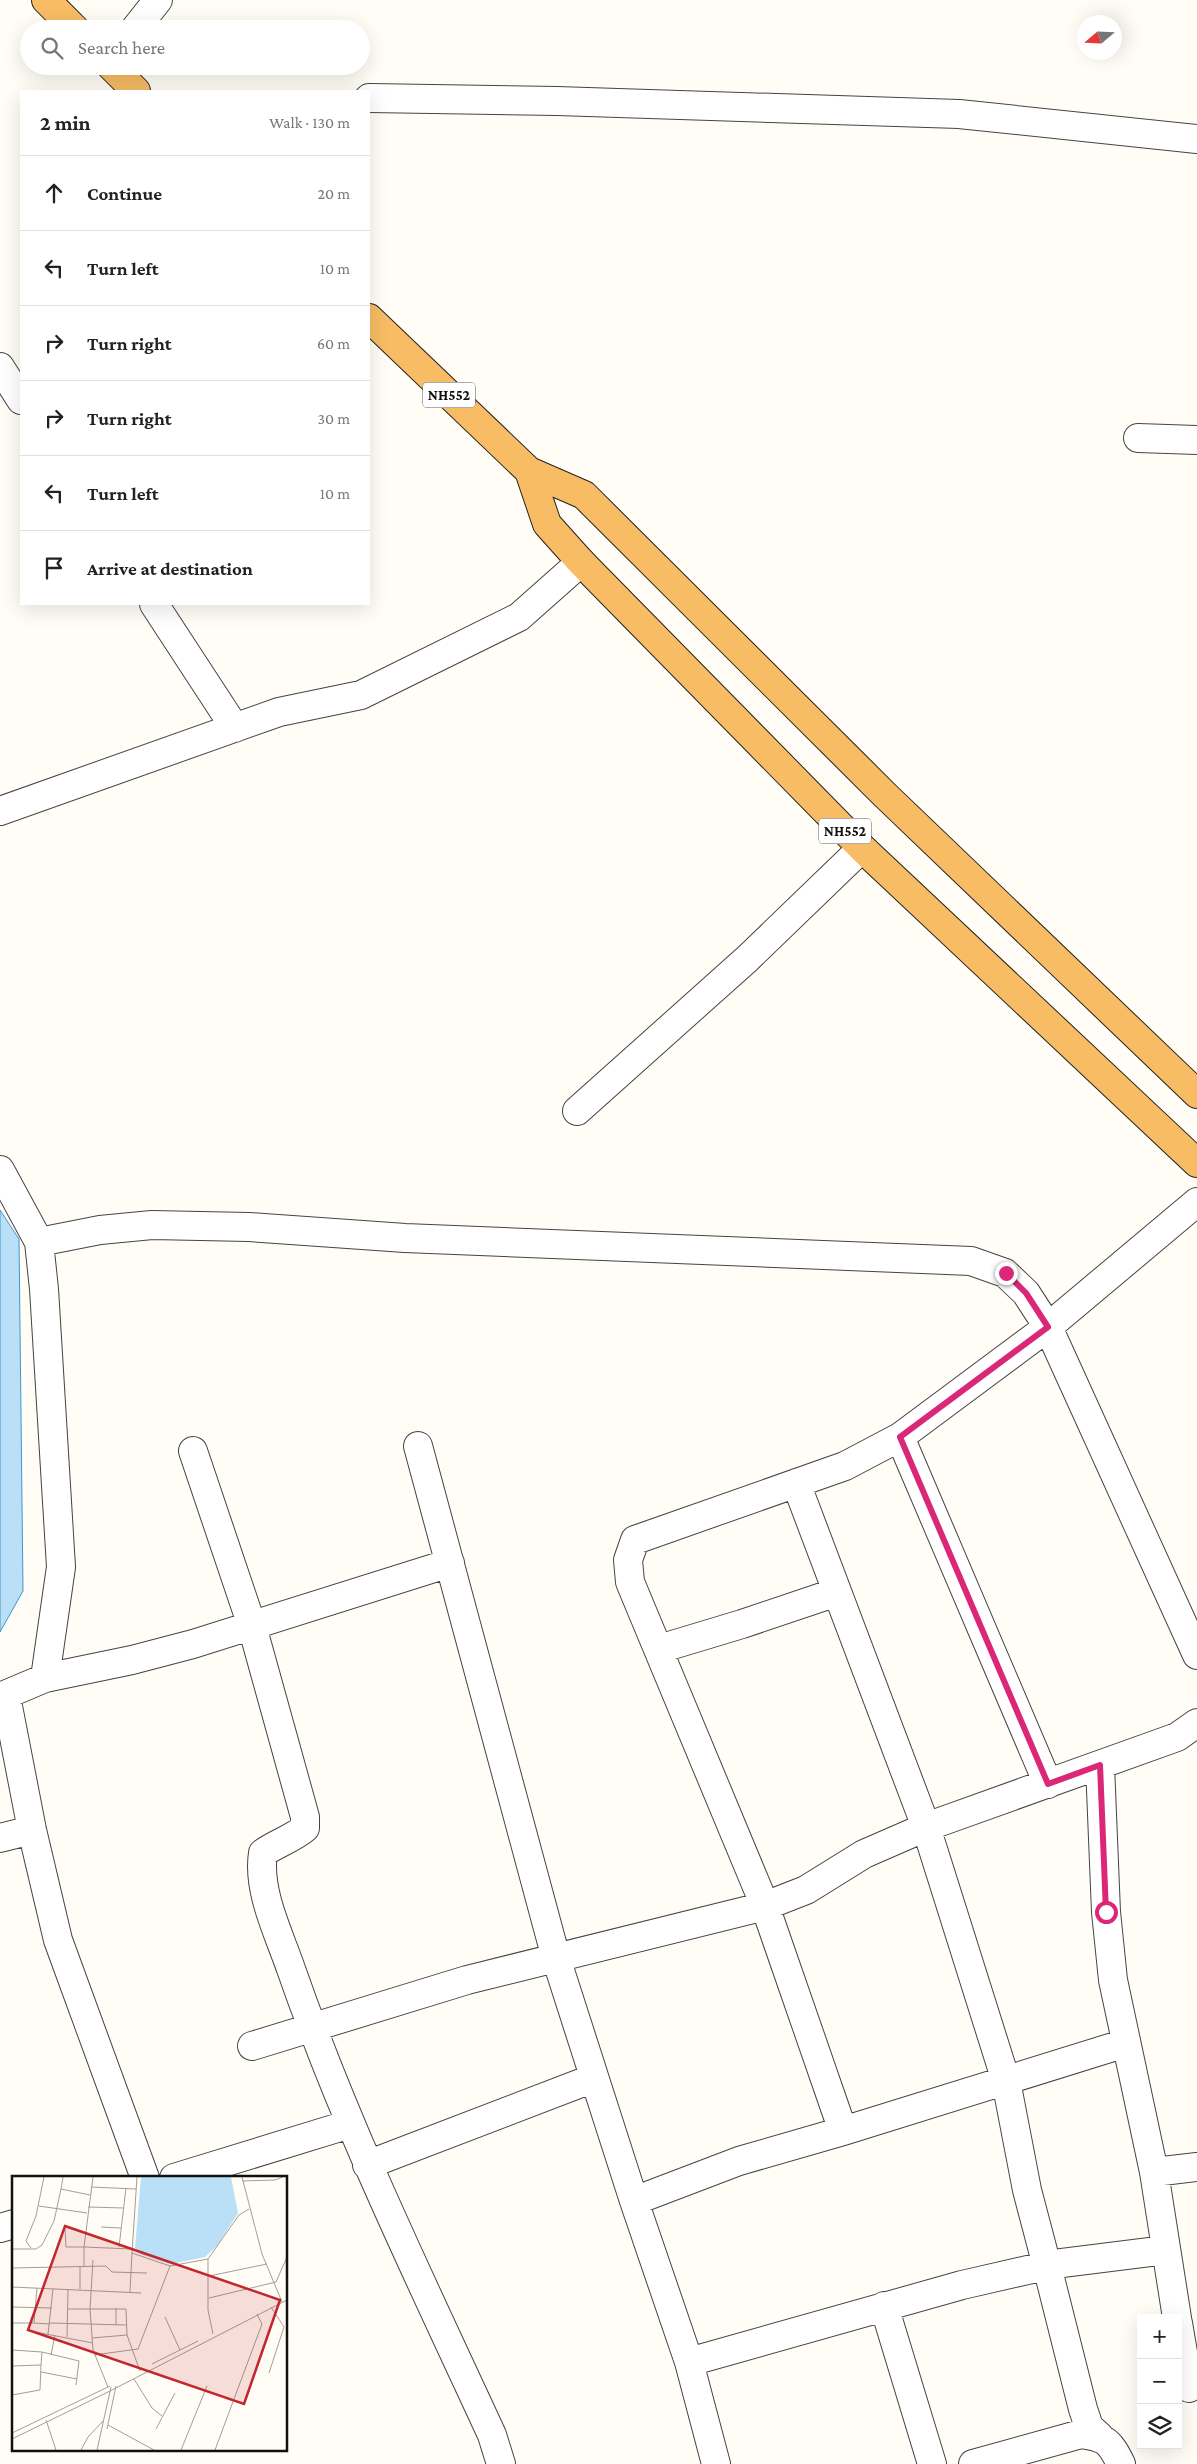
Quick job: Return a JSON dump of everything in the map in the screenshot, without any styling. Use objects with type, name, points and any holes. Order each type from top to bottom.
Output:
[{"type":"highway","points":[[46,0],[66,20]]},
{"type":"highway","points":[[120,75],[135,90]]},
{"type":"highway","name":"NH552","points":[[370,319],[529,471],[584,495],[885,795],[1197,1094]]},
{"type":"highway","name":"NH552","points":[[529,471],[548,524],[581,562],[862,848],[1197,1163]]},
{"type":"street","points":[[142,20],[158,0]]},
{"type":"street","points":[[370,98],[567,101],[959,114],[1197,139]]},
{"type":"street","points":[[0,367],[20,398]]},
{"type":"street","points":[[1138,438],[1197,440]]},
{"type":"street","points":[[2,805],[279,712],[361,695],[519,617],[581,562]]},
{"type":"street","points":[[155,605],[235,728]]},
{"type":"street","points":[[577,1111],[747,959],[862,848]]},
{"type":"street","points":[[0,1170],[39,1242],[44,1289],[61,1567],[45,1678]]},
{"type":"street","points":[[843,2131],[765,1906],[630,1582],[628,1560],[635,1540],[845,1466],[900,1437],[1048,1327],[1197,1202]]},
{"type":"street","points":[[39,1242],[100,1230],[152,1225],[249,1227],[405,1238],[971,1261],[1006,1273],[1026,1293],[1048,1327],[1197,1655]]},
{"type":"street","points":[[900,1437],[1048,1784]]},
{"type":"street","points":[[418,1446],[556,1958],[634,2201],[689,2362],[716,2464]]},
{"type":"street","points":[[193,1450],[252,1626],[305,1817],[305,1828],[294,1838],[275,1844],[263,1853],[261,1868],[266,1897],[312,2029],[350,2124],[367,2165],[492,2435],[501,2464]]},
{"type":"street","points":[[796,1483],[926,1828],[1006,2081],[1027,2190],[1050,2265],[1048,2270],[1082,2409],[1089,2427],[1112,2445],[1121,2464]]},
{"type":"street","points":[[144,2176],[58,1940],[3,1696],[45,1678],[132,1660],[252,1626],[450,1563]]},
{"type":"street","points":[[658,1649],[742,1624],[837,1592]]},
{"type":"street","points":[[252,2046],[467,1980],[765,1906],[806,1890],[864,1854],[926,1828],[1177,1737],[1197,1723]]},
{"type":"street","points":[[1100,1765],[1106,1912],[1113,1980],[1154,2172],[1176,2314]]},
{"type":"street","points":[[0,1838],[32,1830]]},
{"type":"street","points":[[634,2201],[739,2161],[843,2131],[1126,2043]]},
{"type":"street","points":[[367,2165],[594,2078]]},
{"type":"street","points":[[181,2176],[350,2124]]},
{"type":"street","points":[[1154,2172],[1197,2167]]},
{"type":"street","points":[[689,2362],[962,2285],[1050,2265],[1166,2250]]},
{"type":"street","points":[[884,2306],[932,2464]]},
{"type":"street","points":[[1182,2347],[1189,2388]]},
{"type":"street","points":[[973,2464],[1081,2434],[1099,2436]]},
{"type":"water","points":[[0,1210],[19,1239],[23,1591],[0,1632]]},
{"type":"route","points":[[1006,1273],[1026,1293],[1048,1327],[900,1437],[1048,1784],[1100,1765],[1106,1912]]}]
